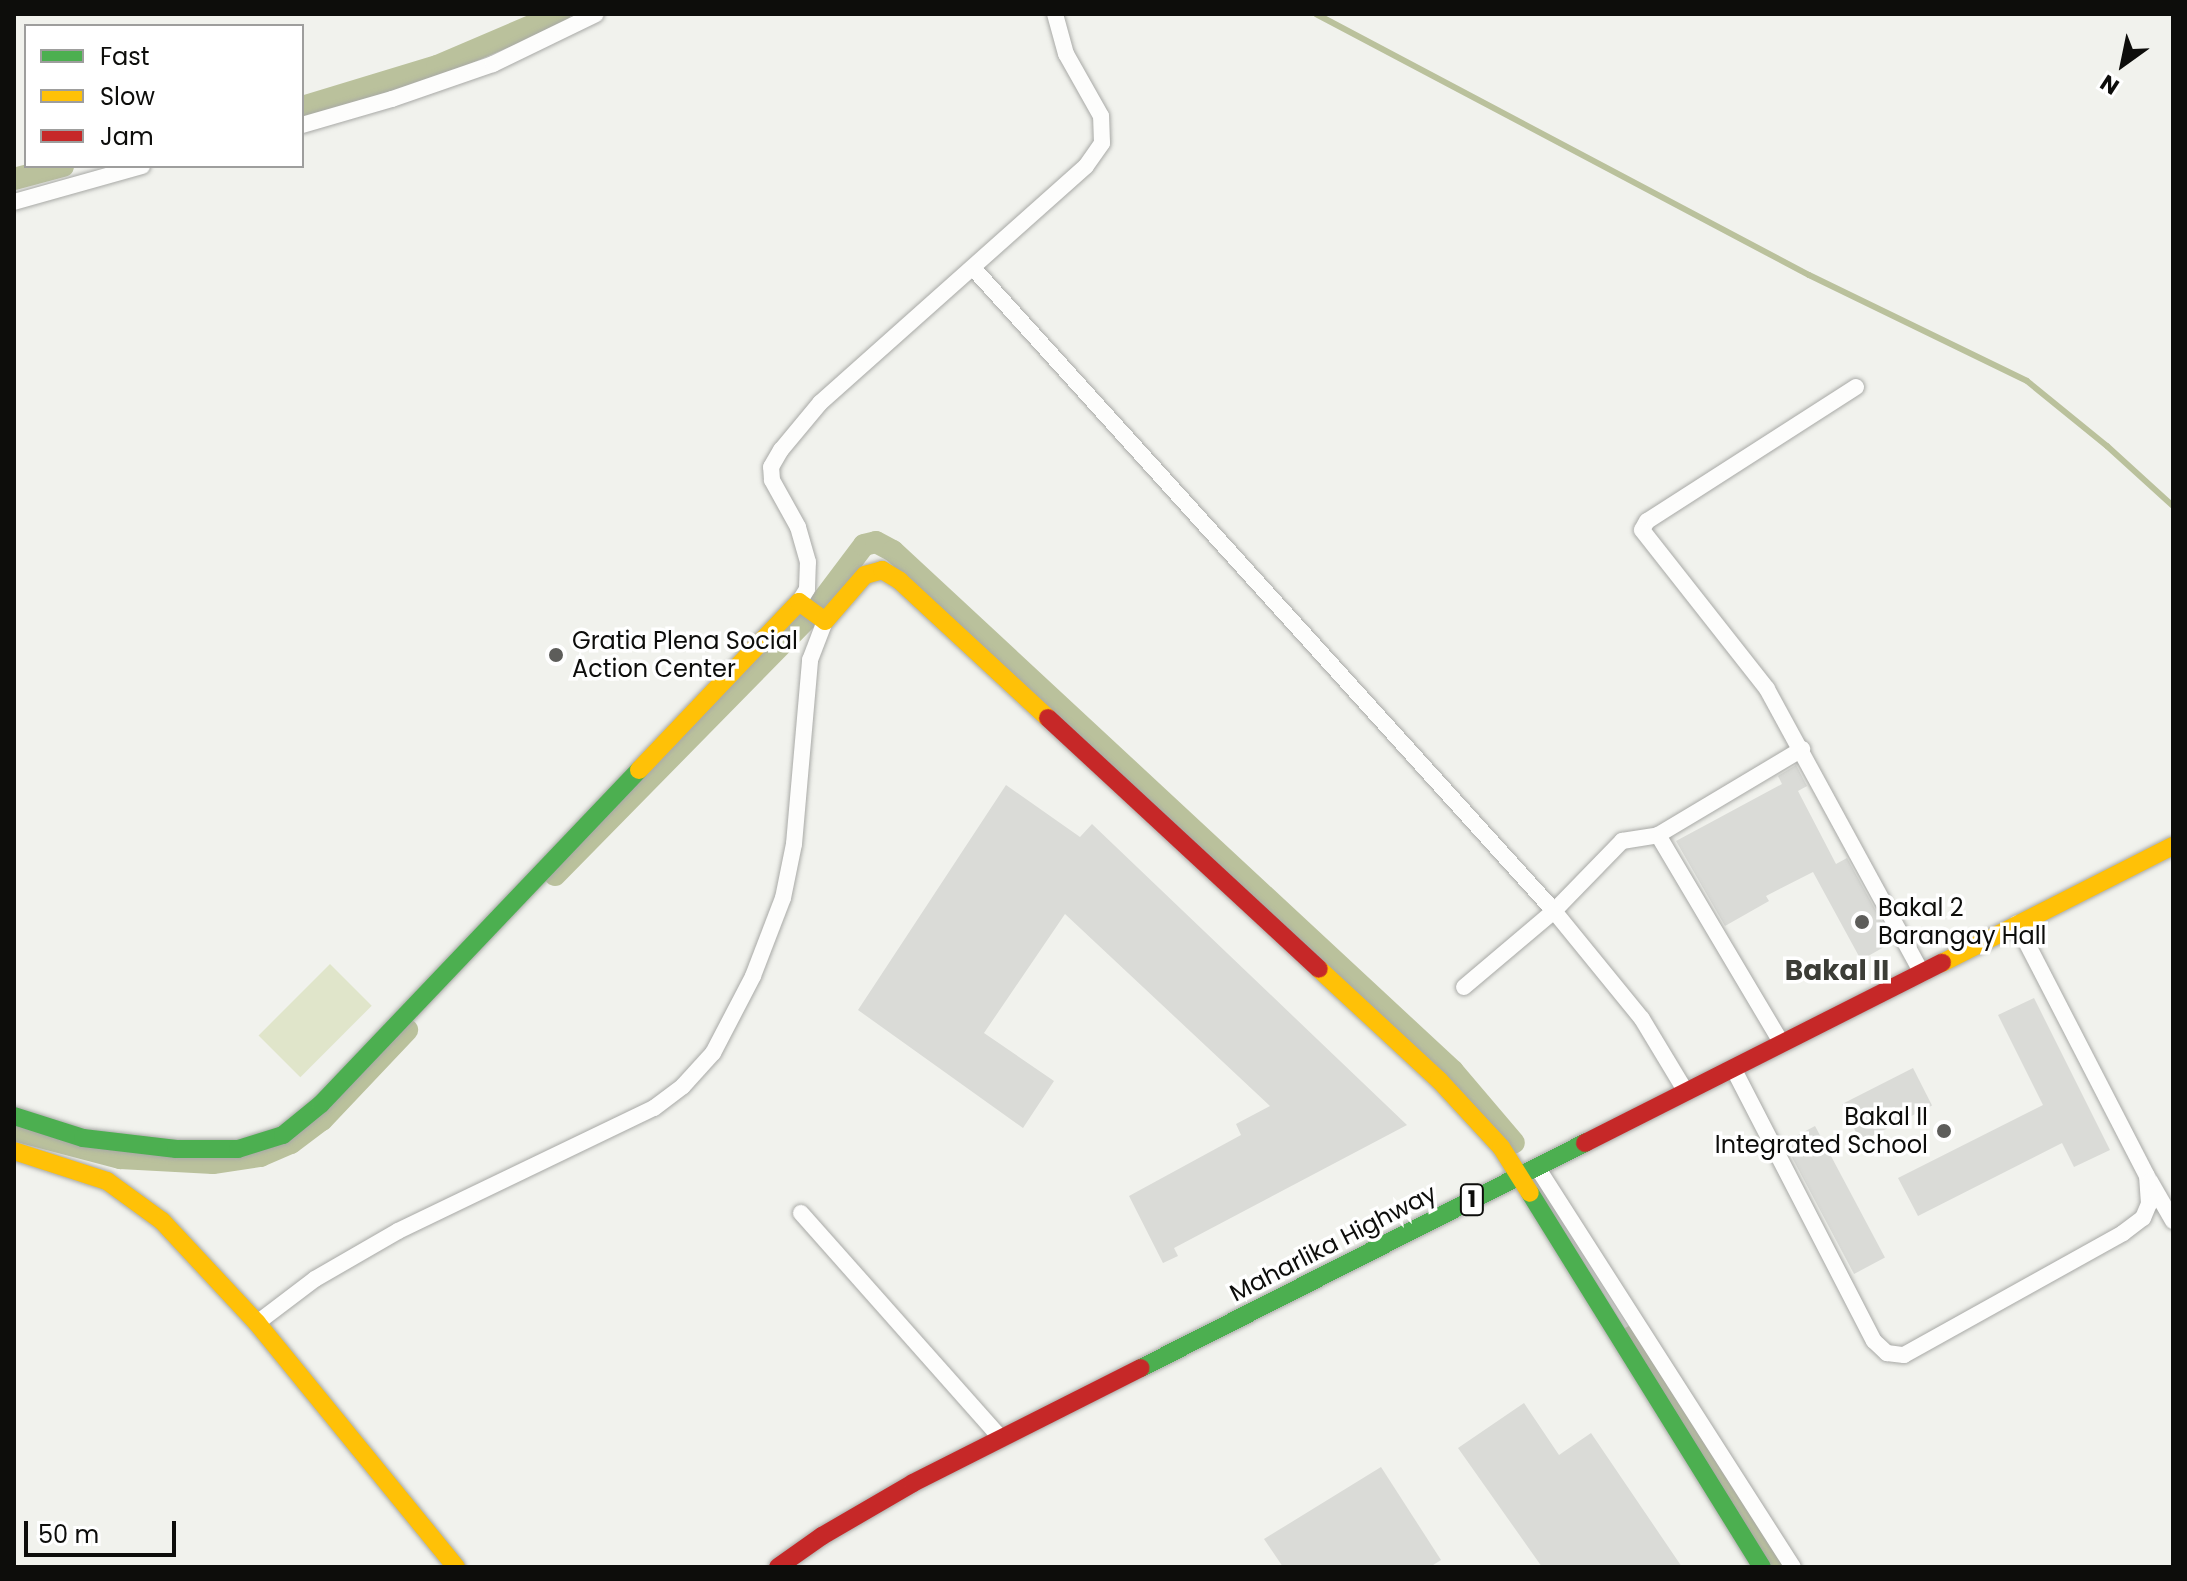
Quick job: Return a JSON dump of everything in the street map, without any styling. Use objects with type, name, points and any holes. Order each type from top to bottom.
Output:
[{"type":"main road","points":[[14,1116],[83,1138],[176,1149],[238,1149],[283,1135],[321,1104],[799,602],[825,621],[848,592],[871,572],[882,570],[900,581],[1439,1080],[1501,1147],[1529,1171],[1762,1567]]},
{"type":"main road","name":"Maharlika Highway","points":[[778,1567],[864,1511],[1001,1438],[2173,846]]},
{"type":"main road","points":[[14,1151],[107,1181],[162,1221],[257,1323],[456,1567]]},
{"type":"street","points":[[304,124],[392,99],[493,64],[596,14]]},
{"type":"street","points":[[799,602],[808,583],[808,562],[798,527],[772,480],[773,462],[820,403],[1086,166],[1102,143],[1101,116],[1066,54],[1055,14]]},
{"type":"street","points":[[14,202],[135,168]]},
{"type":"street","points":[[974,269],[1554,911],[1642,1019],[1686,1092]]},
{"type":"street","points":[[1856,387],[1642,527],[1644,538],[1754,669],[1802,749],[1922,973]]},
{"type":"street","points":[[257,1323],[315,1279],[398,1231],[654,1108],[683,1086],[713,1053],[753,976],[783,898],[794,844],[810,660],[817,634],[825,621]]},
{"type":"street","points":[[1464,987],[1554,911],[1622,841],[1658,835],[1802,749]]},
{"type":"street","points":[[1658,835],[1782,1044]]},
{"type":"street","points":[[2017,924],[2173,1221]]},
{"type":"street","points":[[1733,1068],[1874,1341],[1894,1356],[1908,1353],[2131,1228],[2148,1209],[2147,1176]]},
{"type":"street","points":[[1529,1171],[1793,1567]]},
{"type":"street","points":[[801,1213],[1001,1438]]},
{"type":"green space","points":[[330,964],[372,1006],[300,1077],[259,1035]]},
{"type":"building","points":[[1796,765],[1807,786],[1798,791],[1836,864],[1847,858],[1893,942],[1861,960],[1813,872],[1766,896],[1769,901],[1725,926],[1676,841],[1782,784],[1778,776]]},
{"type":"building","points":[[1006,785],[1080,837],[1092,824],[1407,1125],[1174,1248],[1178,1256],[1163,1263],[1129,1196],[1241,1135],[1236,1124],[1270,1106],[1065,914],[984,1033],[1054,1081],[1023,1128],[858,1010]]},
{"type":"building","points":[[2034,998],[2110,1150],[2074,1167],[2062,1143],[1918,1216],[1898,1178],[2043,1105],[1998,1015]]},
{"type":"building","points":[[1913,1068],[1932,1105],[1861,1142],[1842,1104]]},
{"type":"building","points":[[1815,1126],[1885,1258],[1854,1274],[1784,1142]]},
{"type":"building","points":[[1524,1403],[1559,1455],[1591,1433],[1682,1567],[1542,1567],[1458,1448]]},
{"type":"building","points":[[1381,1467],[1441,1560],[1430,1567],[1283,1567],[1264,1539]]},
{"type":"waterway","points":[[304,106],[437,66],[559,14]]},
{"type":"waterway","points":[[1316,14],[1809,275],[2027,381],[2107,446],[2173,506]]},
{"type":"waterway","points":[[14,179],[55,168]]},
{"type":"waterway","points":[[818,606],[864,545],[876,542],[893,551],[1453,1071],[1514,1143]]},
{"type":"waterway","points":[[555,875],[806,620]]},
{"type":"waterway","points":[[14,1130],[120,1158],[213,1163],[260,1156],[291,1143],[322,1120],[407,1030]]},
{"type":"waterway","points":[[1633,1336],[1778,1567]]},
{"type":"traffic: fast","points":[[14,1116],[83,1138],[176,1149],[238,1149],[283,1135],[321,1104],[639,770]]},
{"type":"traffic: fast","points":[[1141,1368],[1585,1143]]},
{"type":"traffic: fast","points":[[1530,1193],[1762,1567]]},
{"type":"traffic: slow","points":[[639,770],[799,602],[825,621],[865,575],[882,570],[900,581],[1048,718]]},
{"type":"traffic: slow","points":[[1942,963],[2173,846]]},
{"type":"traffic: slow","points":[[1319,969],[1439,1080],[1501,1147],[1530,1193]]},
{"type":"traffic: slow","points":[[14,1151],[107,1181],[162,1221],[257,1323],[456,1567]]},
{"type":"traffic: jam","points":[[1048,718],[1319,969]]},
{"type":"traffic: jam","points":[[1585,1143],[1942,963]]},
{"type":"traffic: jam","points":[[778,1567],[822,1536],[913,1483],[1141,1368]]},
{"type":"place","name":"Gratia Plena Social Action Center","points":[[556,655]]},
{"type":"place","name":"Bakal 2 Barangay Hall","points":[[1862,922]]},
{"type":"place","name":"Bakal II Integrated School","points":[[1944,1131]]},
{"type":"district","name":"Bakal II","points":[[1837,971]]}]
